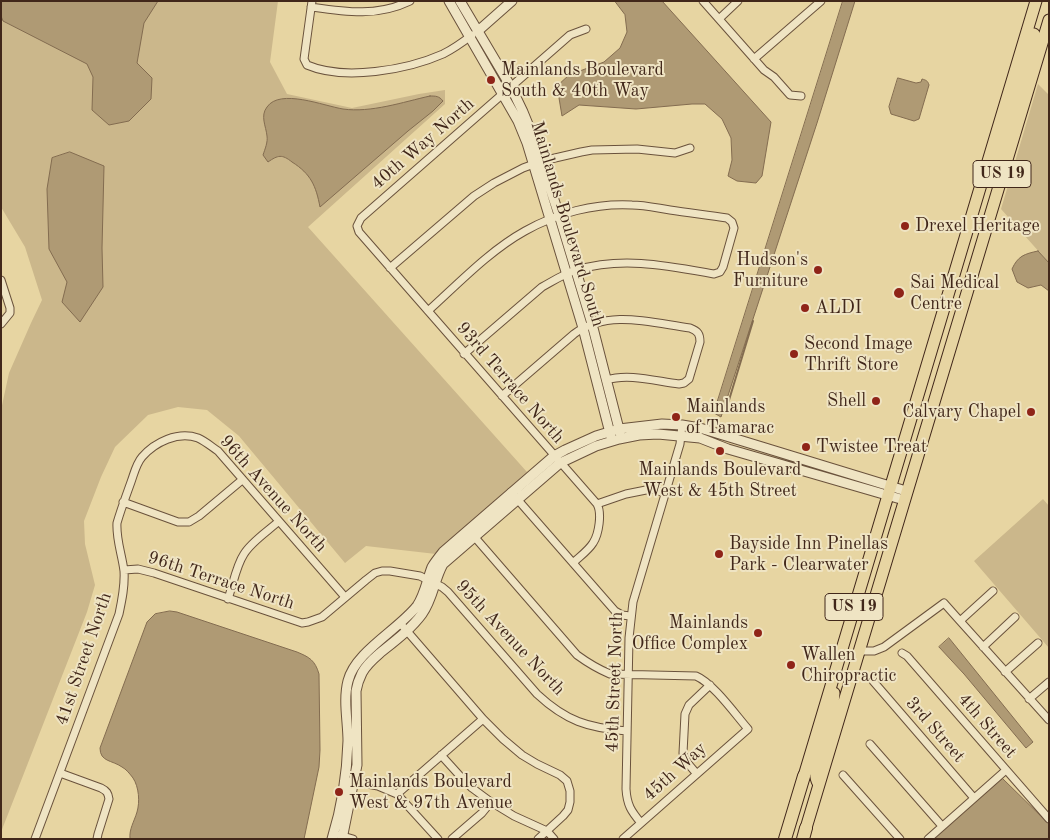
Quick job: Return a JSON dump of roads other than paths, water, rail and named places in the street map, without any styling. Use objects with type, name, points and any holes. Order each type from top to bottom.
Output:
[{"type":"highway","name":"US 19","points":[[785,839],[1036,1]]},
{"type":"highway","points":[[995,197],[1000,152],[1041,11],[1042,1]]},
{"type":"highway","name":"US 19","points":[[804,834],[1049,20]]},
{"type":"highway","points":[[955,333],[948,319],[975,226],[974,207]]},
{"type":"highway","points":[[852,613],[860,618],[860,648]]},
{"type":"highway","points":[[818,785],[815,778],[815,768],[831,716],[838,661]]},
{"type":"highway","points":[[793,839],[807,793],[804,776]]},
{"type":"street","points":[[410,1],[378,12],[356,13],[311,4],[304,59],[307,65],[339,72],[363,72],[387,70],[428,60],[445,53],[470,37],[512,1]]},
{"type":"street","name":"Mainlands Boulevard South","points":[[449,1],[470,37],[523,112],[571,272],[582,328],[611,437]]},
{"type":"street","name":"Mainlands Boulevard South","points":[[460,1],[478,31],[507,90]]},
{"type":"street","points":[[703,1],[764,70],[774,77],[790,95],[801,96]]},
{"type":"street","points":[[719,19],[738,1]]},
{"type":"street","points":[[754,59],[821,1]]},
{"type":"street","name":"40th Way North","points":[[357,226],[361,218],[570,35],[586,29]]},
{"type":"street","points":[[390,268],[474,196],[523,168],[581,152],[637,149],[675,153],[690,148]]},
{"type":"street","points":[[428,311],[506,243],[524,231],[555,217],[594,207],[632,205],[726,218],[732,222],[734,228],[720,272],[714,274],[634,262],[614,262],[571,272],[542,287],[464,354]]},
{"type":"street","name":"93rd Terrace North","points":[[357,226],[359,232],[464,354],[597,504]]},
{"type":"street","name":"Mainlands Boulevard South","points":[[571,272],[592,324],[622,438]]},
{"type":"street","points":[[1,280],[10,308],[10,314],[1,324]]},
{"type":"street","points":[[502,396],[582,328],[592,324],[617,319],[633,320],[690,328],[700,336],[700,342],[688,379],[684,383],[679,384],[628,377],[616,377],[606,380]]},
{"type":"street","points":[[611,437],[619,429],[662,424],[700,428],[905,496]]},
{"type":"street","name":"45th Street North","points":[[641,823],[631,811],[627,800],[628,638],[630,616],[680,444],[682,425]]},
{"type":"street","points":[[353,839],[338,837],[350,781],[346,693],[350,674],[364,656],[404,627],[432,581],[432,568],[443,552],[471,534],[557,459],[580,443],[611,437],[622,438],[658,434],[700,438],[728,449],[889,491]]},
{"type":"street","name":"96th Avenue North","points":[[142,457],[151,448],[173,437],[198,438],[218,451],[345,597]]},
{"type":"street","name":"41st Street North","points":[[35,839],[118,614],[123,595],[124,570],[116,533],[116,523],[136,467],[142,457]]},
{"type":"street","points":[[123,502],[178,522],[189,522],[199,516],[242,480]]},
{"type":"street","points":[[573,563],[595,541],[600,514],[597,504],[626,494],[651,490],[666,492]]},
{"type":"street","points":[[514,496],[615,611],[622,615],[630,616]]},
{"type":"street","points":[[228,599],[245,552],[279,521]]},
{"type":"street","points":[[471,534],[578,655],[593,666],[610,674],[696,676],[710,685],[689,705],[685,714],[683,753],[689,766],[697,774]]},
{"type":"street","name":"96th Terrace North","points":[[124,570],[138,569],[154,573],[302,622],[322,617],[345,597]]},
{"type":"street","points":[[345,597],[375,573],[382,571],[420,576],[432,581]]},
{"type":"street","name":"95th Avenue North","points":[[432,581],[448,592],[547,703],[571,719],[583,724],[603,729],[627,731]]},
{"type":"street","points":[[960,621],[993,591]]},
{"type":"street","points":[[860,648],[874,651],[884,647],[944,603],[1049,720]]},
{"type":"street","points":[[983,647],[1015,617]]},
{"type":"street","points":[[404,627],[483,719],[503,739],[522,755],[567,781],[570,791],[568,810],[538,839]]},
{"type":"street","points":[[1005,672],[1038,643]]},
{"type":"street","name":"4th Street","points":[[902,653],[907,656],[1049,819]]},
{"type":"street","name":"3rd Street","points":[[873,681],[974,798]]},
{"type":"street","points":[[1029,699],[1049,682]]},
{"type":"street","name":"45th Way","points":[[623,839],[748,729],[710,685]]},
{"type":"street","points":[[398,794],[483,719]]},
{"type":"street","points":[[870,744],[942,826]]},
{"type":"street","points":[[441,755],[472,788],[514,816],[547,831],[554,839]]},
{"type":"street","points":[[928,839],[1006,770]]},
{"type":"street","points":[[60,773],[106,790],[109,799],[97,839]]},
{"type":"street","points":[[844,775],[900,839]]},
{"type":"street","points":[[350,781],[378,786],[398,794],[438,839]]},
{"type":"street","points":[[452,839],[482,813],[491,802]]},
{"type":"waterway","points":[[722,413],[726,410],[753,321]]},
{"type":"place","name":"Mainlands Boulevard South & 40th Way","points":[[491,80]]},
{"type":"place","name":"Drexel Heritage","points":[[905,226]]},
{"type":"place","name":"Hudson's Furniture","points":[[818,270]]},
{"type":"place","name":"Sai Medical Centre","points":[[899,293]]},
{"type":"place","name":"ALDI","points":[[805,308]]},
{"type":"place","name":"Second Image Thrift Store","points":[[794,354]]},
{"type":"place","name":"Shell","points":[[876,401]]},
{"type":"place","name":"Calvary Chapel","points":[[1031,412]]},
{"type":"place","name":"Mainlands of Tamarac","points":[[676,417]]},
{"type":"place","name":"Twistee Treat","points":[[806,447]]},
{"type":"place","name":"Mainlands Boulevard West & 45th Street","points":[[720,451]]},
{"type":"place","name":"Bayside Inn Pinellas Park - Clearwater","points":[[719,554]]},
{"type":"place","name":"Mainlands Office Complex","points":[[758,633]]},
{"type":"place","name":"Wallen Chiropractic","points":[[791,665]]},
{"type":"place","name":"Mainlands Boulevard West & 97th Avenue","points":[[339,792]]}]
